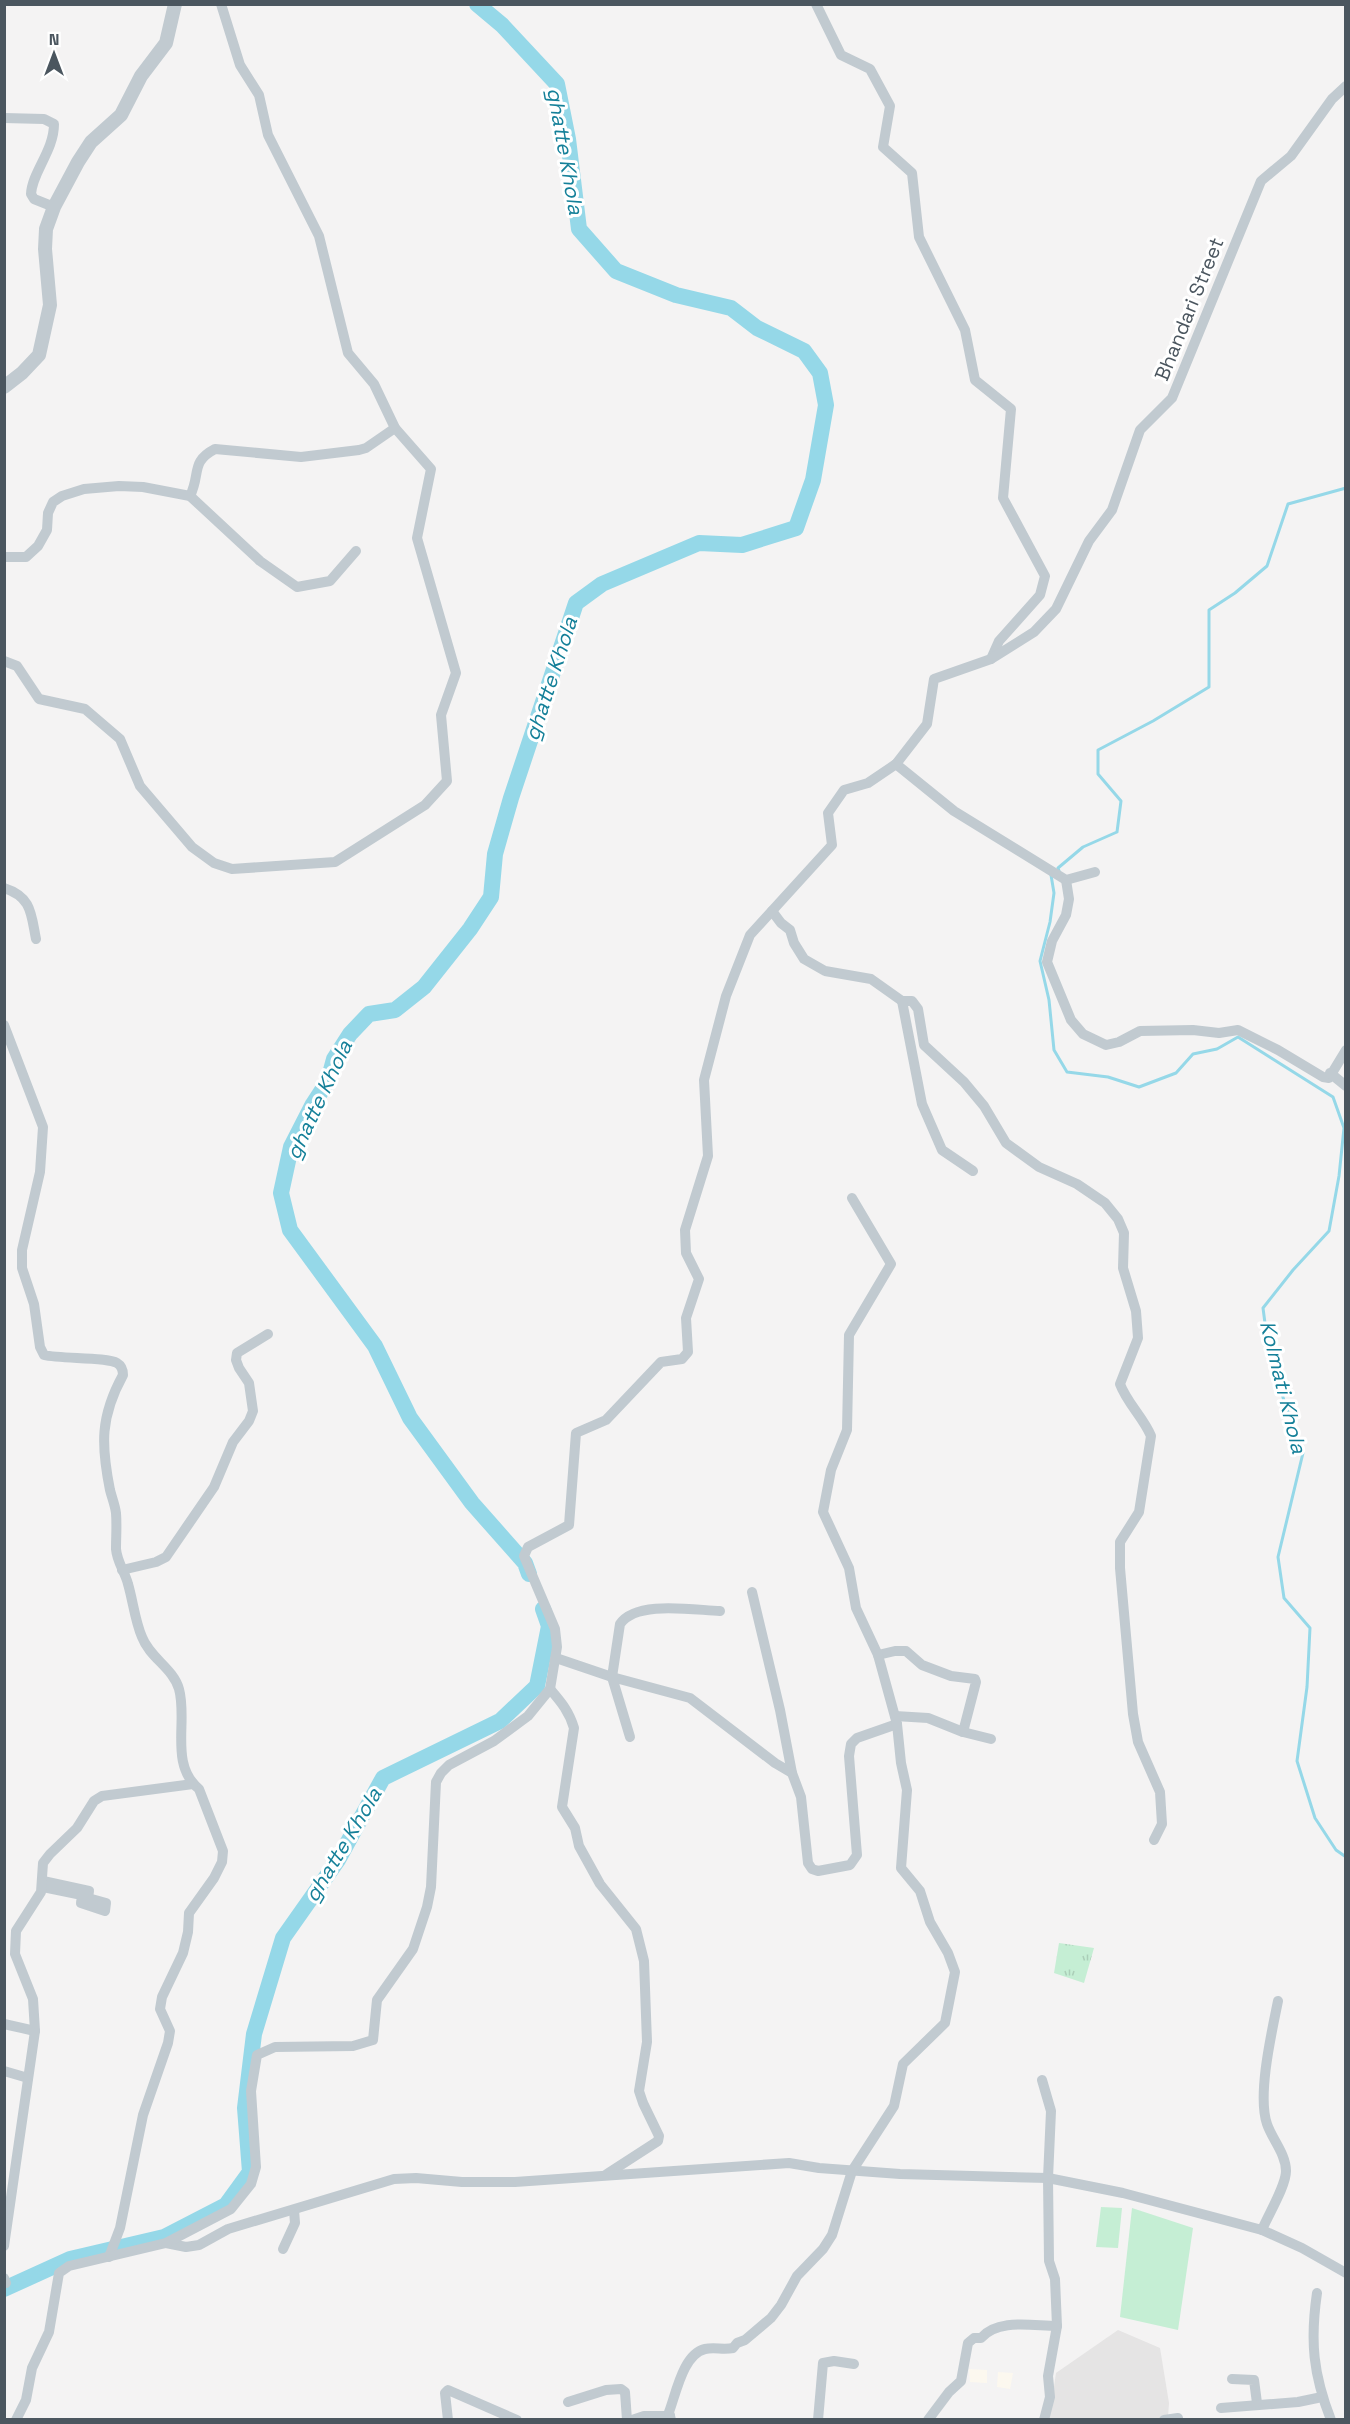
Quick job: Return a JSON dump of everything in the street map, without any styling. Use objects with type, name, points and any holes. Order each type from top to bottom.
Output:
[{"type":"street","points":[[4,387],[22,373],[39,355],[50,305],[45,249],[46,229],[54,207],[84,152],[91,142],[121,116],[141,76],[165,43],[175,4]]},
{"type":"street","points":[[4,661],[17,666],[39,699],[85,710],[120,739],[140,786],[192,847],[214,863],[232,869],[334,862],[425,805],[447,781],[441,715],[456,673],[417,538],[431,469],[395,428],[374,384],[348,353],[319,236],[268,135],[259,95],[240,65],[221,4]]},
{"type":"street","points":[[816,4],[841,55],[870,69],[890,106],[883,147],[912,173],[919,237],[966,330],[975,380],[1011,408],[1003,498],[1046,576],[1040,595],[999,641],[991,659]]},
{"type":"street","name":"Bhandari Street","points":[[16,2420],[26,2400],[32,2368],[48,2332],[59,2273],[69,2266],[165,2243],[231,2209],[251,2184],[256,2167],[251,2091],[257,2055],[275,2047],[353,2046],[373,2040],[377,2000],[413,1949],[427,1907],[431,1887],[436,1782],[449,1765],[494,1741],[528,1716],[550,1689],[556,1658],[555,1629],[524,1556],[528,1546],[569,1525],[576,1432],[606,1420],[661,1362],[682,1359],[688,1352],[686,1318],[699,1279],[686,1253],[685,1230],[708,1156],[705,1080],[726,996],[750,934],[832,844],[828,813],[844,790],[868,783],[896,764],[927,724],[934,679],[991,659],[1034,632],[1056,609],[1089,541],[1112,510],[1140,430],[1172,398],[1261,181],[1291,156],[1332,99],[1346,86]]},
{"type":"street","points":[[4,118],[44,119],[54,124],[46,159],[36,177],[31,194],[34,199],[54,207]]},
{"type":"street","points":[[190,496],[197,483],[198,465],[204,455],[215,449],[301,457],[366,448],[395,428]]},
{"type":"street","points":[[4,557],[26,556],[38,546],[47,530],[48,513],[53,502],[62,496],[84,489],[119,486],[143,487],[190,496],[260,561],[297,587],[330,580],[356,551]]},
{"type":"street","points":[[896,764],[954,811],[1066,880],[1095,872]]},
{"type":"street","points":[[1066,880],[1069,899],[1066,915],[1052,941],[1047,962],[1071,1020],[1083,1034],[1106,1046],[1140,1031],[1193,1030],[1219,1033],[1238,1030],[1278,1050],[1323,1077],[1329,1078],[1346,1050]]},
{"type":"street","points":[[4,888],[17,892],[27,902],[36,939]]},
{"type":"street","points":[[772,911],[780,923],[790,930],[794,943],[804,959],[825,971],[871,979],[902,1001],[912,1001],[918,1009],[924,1046],[964,1082],[984,1106],[1006,1143],[1039,1167],[1077,1184],[1105,1203],[1118,1219],[1124,1233],[1123,1268],[1136,1311],[1138,1338],[1120,1384],[1124,1395],[1146,1425],[1151,1436],[1139,1512],[1120,1542],[1119,1568],[1133,1714],[1138,1742],[1161,1792],[1162,1824],[1154,1840]]},
{"type":"street","points":[[902,1001],[922,1104],[942,1150],[973,1171]]},
{"type":"street","points":[[4,1025],[43,1127],[40,1172],[22,1250],[22,1268],[34,1304],[41,1351],[44,1355],[62,1359],[107,1359],[118,1363],[122,1369],[123,1375],[106,1415],[104,1447],[116,1511],[117,1549],[142,1637],[151,1652],[176,1678],[180,1692],[181,1751],[188,1775],[199,1789],[223,1851],[222,1862],[214,1878],[189,1913],[188,1932],[183,1953],[162,1997],[160,2009],[170,2031],[168,2043],[143,2115],[120,2228],[109,2257]]},
{"type":"street","points":[[1330,1073],[1346,1086]]},
{"type":"street","points":[[632,2420],[644,2416],[670,2418],[669,2412],[684,2368],[695,2354],[706,2349],[733,2349],[737,2343],[745,2340],[771,2318],[797,2276],[823,2249],[832,2235],[852,2171],[894,2106],[903,2064],[945,2023],[956,1972],[930,1922],[920,1891],[902,1868],[907,1790],[896,1720],[878,1655],[856,1608],[849,1568],[823,1512],[831,1470],[847,1430],[849,1335],[891,1264],[852,1198]]},
{"type":"street","points":[[122,1570],[156,1562],[166,1557],[214,1487],[233,1442],[249,1421],[253,1411],[249,1383],[239,1368],[236,1360],[237,1353],[268,1334]]},
{"type":"street","points":[[752,1592],[780,1710],[792,1773],[801,1797],[809,1867],[818,1871],[850,1866],[857,1856],[849,1756],[851,1744],[857,1738],[896,1720],[928,1718],[963,1732],[991,1739]]},
{"type":"street","points":[[630,1737],[612,1677],[620,1624],[624,1617],[642,1609],[720,1611]]},
{"type":"street","points":[[878,1655],[906,1651],[922,1665],[951,1676],[975,1679],[963,1732]]},
{"type":"street","points":[[556,1658],[612,1677],[690,1698],[775,1763],[792,1773]]},
{"type":"street","points":[[550,1689],[567,1710],[574,1728],[562,1807],[575,1828],[579,1846],[600,1884],[636,1929],[644,1961],[647,2042],[639,2091],[659,2136],[658,2141],[605,2175]]},
{"type":"street","points":[[4,2246],[35,2031],[33,1999],[29,1986],[18,1967],[16,1931],[41,1892],[44,1863],[50,1854],[77,1828],[94,1801],[102,1796],[193,1784]]},
{"type":"street","points":[[43,1884],[89,1891],[88,1898],[106,1903],[105,1911],[81,1903],[82,1895],[43,1884]]},
{"type":"street","points":[[1262,2230],[1284,2180],[1286,2169],[1267,2124],[1266,2116],[1267,2055],[1278,2001]]},
{"type":"street","points":[[4,2024],[35,2031]]},
{"type":"street","points":[[4,2071],[28,2079]]},
{"type":"street","points":[[1042,2080],[1051,2111],[1048,2178],[1049,2261],[1055,2279],[1057,2326],[1048,2376],[1050,2397],[1044,2420]]},
{"type":"street","points":[[165,2243],[193,2247],[228,2229],[394,2179],[515,2182],[789,2163],[852,2171],[1048,2178],[1123,2193],[1262,2230],[1302,2248],[1346,2273]]},
{"type":"street","points":[[283,2249],[295,2223],[294,2210]]},
{"type":"street","points":[[1317,2293],[1312,2324],[1312,2356],[1322,2397],[1331,2420]]},
{"type":"street","points":[[928,2420],[949,2392],[961,2381],[968,2343],[974,2338],[981,2338],[988,2329],[999,2326],[1057,2326]]},
{"type":"street","points":[[818,2420],[823,2363],[834,2361],[854,2364]]},
{"type":"street","points":[[1232,2379],[1254,2380],[1257,2403]]},
{"type":"street","points":[[568,2402],[606,2390],[621,2389],[625,2392],[627,2420]]},
{"type":"street","points":[[448,2420],[445,2393],[448,2390],[517,2420]]},
{"type":"street","points":[[1221,2408],[1257,2403],[1298,2402],[1322,2397]]},
{"type":"street","points":[[1164,2420],[1178,2418]]},
{"type":"shaded area","points":[[1118,2330],[1160,2348],[1169,2403],[1168,2417],[1165,2419],[1049,2420],[1056,2373]]},
{"type":"shaded area","points":[[969,2369],[987,2370],[987,2383],[970,2382]]},
{"type":"shaded area","points":[[998,2372],[1013,2373],[1010,2389],[997,2387]]},
{"type":"green space","points":[[1059,1943],[1094,1948],[1084,1983],[1054,1973]]},
{"type":"green space","points":[[1101,2207],[1122,2208],[1118,2248],[1096,2247]]},
{"type":"green space","points":[[1132,2208],[1193,2228],[1178,2330],[1120,2317]]},
{"type":"waterway","name":"ghatte Khola","points":[[477,4],[502,25],[557,84],[568,139],[579,229],[616,271],[676,295],[731,308],[757,328],[804,351],[820,373],[826,405],[813,480],[796,528],[742,545],[699,543],[602,584],[576,603],[511,798],[495,854],[491,897],[470,929],[424,987],[395,1010],[369,1014],[350,1034],[334,1059],[328,1081],[313,1104],[291,1147],[281,1193],[290,1230],[375,1346],[410,1418],[472,1503],[525,1563],[529,1574]]},
{"type":"waterway","name":"Kolmati Khola","points":[[1059,871],[1058,868],[1083,847],[1117,832],[1121,801],[1098,774],[1098,750],[1153,721],[1209,687],[1209,610],[1235,593],[1267,566],[1288,504],[1346,488]]},
{"type":"waterway","name":"Kolmati Khola","points":[[1051,875],[1054,893],[1050,922],[1040,961],[1049,1000],[1054,1050],[1067,1072],[1108,1077],[1139,1087],[1176,1073],[1193,1054],[1217,1049],[1238,1037],[1333,1097],[1344,1128],[1339,1176],[1329,1231],[1293,1270],[1263,1308],[1268,1346],[1285,1404],[1303,1453],[1278,1557],[1284,1598],[1310,1628],[1307,1687],[1297,1761],[1315,1818],[1336,1850],[1346,1857]]},
{"type":"waterway","name":"ghatte Khola","points":[[4,2289],[70,2259],[164,2237],[226,2205],[250,2172],[245,2108],[254,2034],[283,1938],[338,1860],[383,1778],[500,1721],[537,1686],[549,1626],[543,1609]]}]
